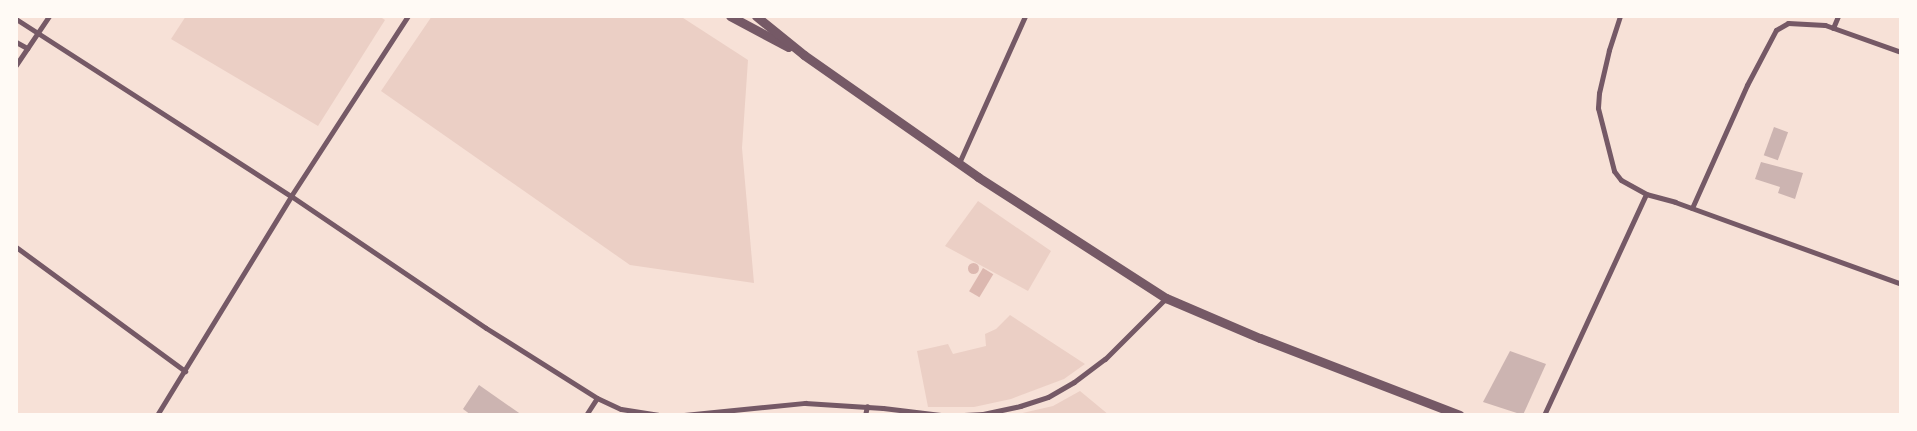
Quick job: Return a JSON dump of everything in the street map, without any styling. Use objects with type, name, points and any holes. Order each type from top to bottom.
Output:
[{"type":"street","points":[[16,64],[49,16]]},
{"type":"street","points":[[157,415],[292,196],[408,16]]},
{"type":"street","points":[[730,16],[804,55]]},
{"type":"street","points":[[756,16],[804,55],[959,163],[1166,298],[1260,338],[1460,415]]},
{"type":"street","points":[[959,163],[1026,16]]},
{"type":"street","points":[[1620,16],[1609,50],[1599,93],[1598,108],[1614,171],[1621,180],[1646,194],[1692,208],[1901,284]]},
{"type":"street","points":[[1833,28],[1838,16]]},
{"type":"street","points":[[16,19],[40,29],[292,196],[486,328],[597,398],[622,409],[658,415]]},
{"type":"street","points":[[1692,208],[1747,85],[1776,30],[1788,23],[1806,22],[1833,28],[1901,52]]},
{"type":"street","points":[[16,42],[27,48]]},
{"type":"street","points":[[1544,415],[1646,194]]},
{"type":"street","points":[[16,247],[185,371]]},
{"type":"street","points":[[964,415],[983,414],[1020,406],[1048,397],[1074,382],[1105,359],[1166,298]]},
{"type":"street","points":[[586,415],[597,398]]},
{"type":"street","points":[[684,415],[805,403],[867,406],[941,415]]},
{"type":"street","points":[[865,415],[867,406]]},
{"type":"shaded area","points":[[186,16],[379,16],[385,20],[318,126],[171,39]]},
{"type":"shaded area","points":[[432,16],[680,16],[748,60],[742,148],[754,283],[630,265],[381,91]]},
{"type":"shaded area","points":[[978,201],[1051,251],[1028,291],[945,246]]},
{"type":"shaded area","points":[[973,262],[979,268],[973,274],[967,268]]},
{"type":"shaded area","points":[[983,268],[993,274],[979,297],[969,291]]},
{"type":"shaded area","points":[[1010,315],[1085,364],[1064,379],[1011,399],[974,407],[928,407],[917,351],[948,344],[953,354],[986,346],[985,334],[996,329]]},
{"type":"shaded area","points":[[1080,391],[1109,415],[1014,415],[1053,406]]},
{"type":"building","points":[[1774,127],[1788,132],[1778,160],[1764,155]]},
{"type":"building","points":[[1761,162],[1803,173],[1795,199],[1778,193],[1780,187],[1755,179]]},
{"type":"building","points":[[1510,351],[1546,364],[1523,415],[1483,402]]},
{"type":"building","points":[[479,385],[522,415],[471,415],[463,409]]}]
